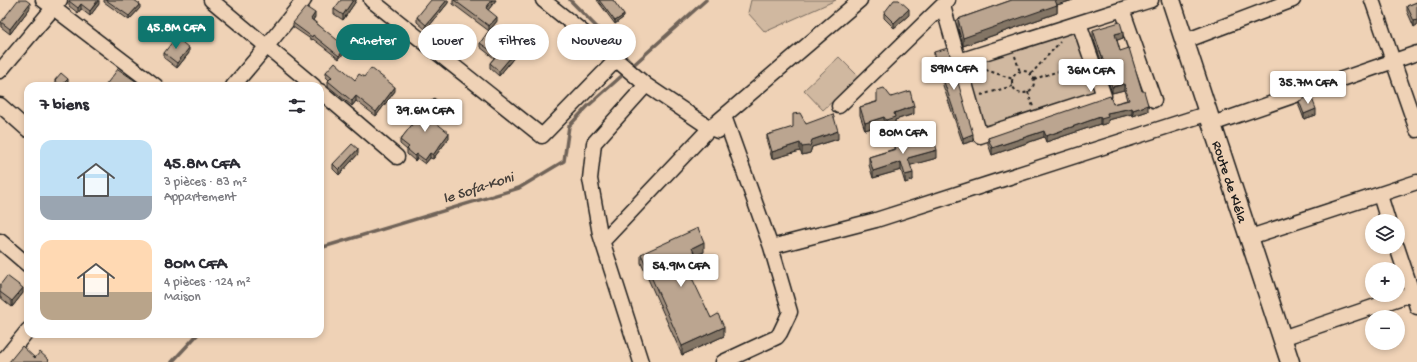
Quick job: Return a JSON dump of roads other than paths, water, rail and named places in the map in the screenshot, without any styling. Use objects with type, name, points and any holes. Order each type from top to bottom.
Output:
[{"type":"main road","name":"Route de Kléla","points":[[1171,0],[1290,362]]},
{"type":"street","points":[[211,0],[309,82]]},
{"type":"street","points":[[236,82],[304,0]]},
{"type":"street","points":[[372,0],[542,136],[616,60],[646,85],[710,128],[732,136]]},
{"type":"street","points":[[543,0],[572,24]]},
{"type":"street","points":[[603,241],[710,128],[860,0]]},
{"type":"street","points":[[959,61],[1151,0]]},
{"type":"street","points":[[1185,41],[1292,0]]},
{"type":"street","points":[[1372,0],[1417,130]]},
{"type":"street","points":[[0,72],[52,3],[151,82]]},
{"type":"street","points":[[946,3],[959,61],[980,136],[1104,96],[1078,23]]},
{"type":"street","points":[[839,106],[946,3]]},
{"type":"street","points":[[1122,9],[1154,100]]},
{"type":"street","points":[[771,247],[876,220],[1417,53]]},
{"type":"street","points":[[641,362],[603,241],[590,180],[594,143],[646,85]]},
{"type":"street","points":[[324,94],[397,157]]},
{"type":"street","points":[[0,105],[24,126]]},
{"type":"street","points":[[723,362],[777,336],[780,333],[790,312],[771,247],[724,116]]},
{"type":"street","points":[[1250,237],[1417,182]]},
{"type":"street","points":[[1380,195],[1386,214]]},
{"type":"street","points":[[0,241],[24,262]]},
{"type":"street","points":[[1400,254],[1415,292],[1417,307]]},
{"type":"street","points":[[1282,338],[1415,292]]},
{"type":"street","points":[[2,362],[24,335]]},
{"type":"waterway","points":[[570,0],[634,65]]},
{"type":"waterway","name":"le Sofa-Koni","points":[[630,68],[706,0]]},
{"type":"waterway","name":"le Sofa-Koni","points":[[324,247],[519,188],[564,161],[569,126],[588,106],[626,72]]},
{"type":"waterway","name":"le Sofa-Koni","points":[[172,362],[194,338]]}]
